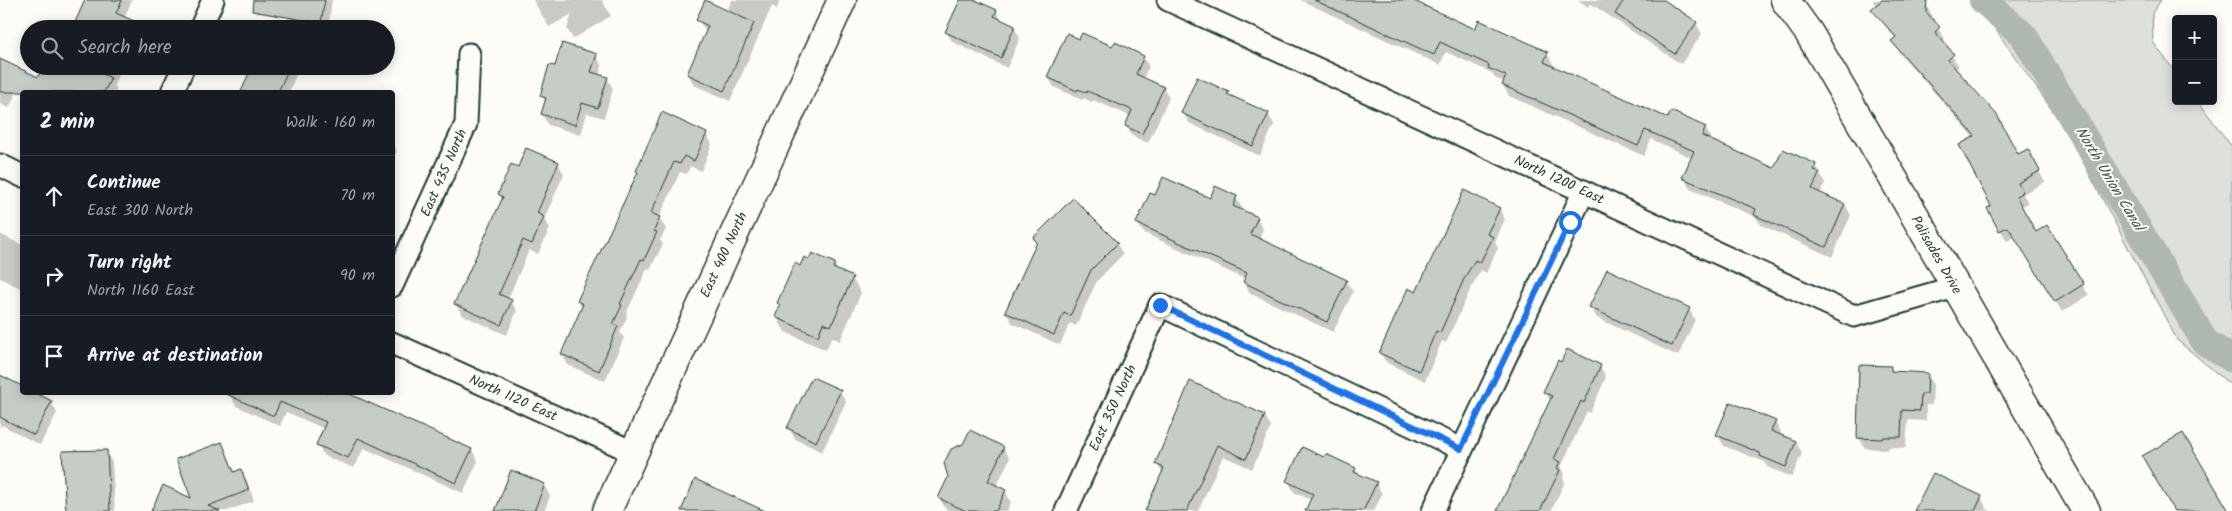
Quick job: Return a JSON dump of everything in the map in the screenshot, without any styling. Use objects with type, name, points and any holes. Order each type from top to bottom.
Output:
[{"type":"street","points":[[204,20],[213,0]]},
{"type":"street","name":"East 400 North","points":[[607,511],[842,0]]},
{"type":"street","name":"North 1200 East","points":[[1168,0],[1854,316],[1955,287]]},
{"type":"street","name":"Palisades Drive","points":[[1785,0],[1809,33],[2086,511]]},
{"type":"street","name":"East 435 North","points":[[395,279],[466,124],[469,54]]},
{"type":"street","points":[[173,90],[180,75]]},
{"type":"street","points":[[0,165],[20,175]]},
{"type":"street","points":[[1433,511],[1584,191]]},
{"type":"street","name":"East 350 North","points":[[1066,511],[1160,305],[1461,449]]},
{"type":"street","name":"North 1120 East","points":[[395,345],[633,452]]},
{"type":"shaded area","points":[[1975,0],[2161,0],[2152,13],[2153,42],[2172,68],[2172,105],[2201,105],[2232,147],[2232,386],[2177,340],[2066,130]]},
{"type":"building","points":[[85,0],[122,0],[116,13],[132,20],[76,20]]},
{"type":"building","points":[[253,0],[325,0],[322,20],[304,20],[252,11]]},
{"type":"building","points":[[705,0],[754,23],[724,91],[687,74],[708,26],[696,20]]},
{"type":"building","points":[[960,0],[975,0],[997,10],[994,16],[1015,26],[1001,58],[945,32]]},
{"type":"building","points":[[1314,0],[1412,0],[1475,29],[1479,20],[1548,52],[1544,62],[1668,118],[1671,111],[1706,127],[1702,136],[1774,168],[1783,149],[1816,164],[1814,170],[1820,172],[1812,189],[1845,204],[1826,247],[1754,215],[1756,209],[1682,178],[1694,151],[1645,130],[1638,146],[1502,85],[1506,76],[1488,68],[1489,65],[1440,42],[1434,55]]},
{"type":"building","points":[[1624,0],[1664,0],[1697,22],[1675,54],[1615,14]]},
{"type":"building","points":[[1882,0],[1927,0],[1926,12],[1940,27],[1935,32],[1954,54],[1948,60],[1997,115],[2018,154],[2028,149],[2040,171],[2018,183],[2023,192],[2016,196],[2036,232],[2047,225],[2084,284],[2055,302],[2008,227],[1999,231],[1987,208],[1991,206],[1959,145],[1975,136],[1891,41],[1896,37],[1871,9]]},
{"type":"building","points":[[1067,33],[1079,39],[1082,33],[1112,46],[1115,42],[1144,56],[1136,74],[1164,87],[1142,134],[1125,126],[1132,110],[1087,91],[1087,93],[1078,89],[1077,91],[1047,77]]},
{"type":"building","points":[[562,43],[597,54],[591,72],[608,77],[598,108],[582,103],[575,125],[541,114],[546,98],[540,96],[549,65],[555,66]]},
{"type":"building","points":[[0,59],[20,68],[20,75],[34,75],[38,77],[39,75],[105,75],[111,78],[105,90],[20,90],[20,92],[0,92]]},
{"type":"building","points":[[248,75],[286,75],[279,90],[242,90]]},
{"type":"building","points":[[1197,77],[1229,92],[1227,94],[1269,113],[1253,146],[1181,113]]},
{"type":"building","points":[[662,112],[707,133],[694,161],[684,156],[680,164],[674,162],[651,213],[660,217],[654,231],[657,232],[644,260],[641,259],[620,304],[622,305],[613,324],[618,326],[599,371],[561,354],[583,304],[577,301],[638,172],[636,171]]},
{"type":"building","points":[[526,148],[559,162],[537,213],[544,217],[532,244],[523,240],[499,294],[512,300],[501,325],[454,304],[503,197],[498,194],[511,164],[518,167]]},
{"type":"building","points":[[1163,177],[1210,198],[1215,186],[1237,196],[1233,206],[1258,217],[1250,234],[1347,280],[1327,322],[1243,282],[1247,273],[1136,223],[1150,193],[1155,195]]},
{"type":"building","points":[[1464,190],[1500,208],[1487,234],[1493,237],[1480,263],[1475,260],[1464,279],[1440,333],[1436,331],[1419,371],[1379,353],[1408,288],[1416,292]]},
{"type":"building","points":[[1073,198],[1118,243],[1091,270],[1070,316],[1064,313],[1054,335],[1005,312],[1037,242],[1033,238]]},
{"type":"building","points":[[812,253],[835,263],[833,268],[853,277],[831,326],[823,323],[818,336],[775,317],[780,305],[777,303],[795,263],[800,266],[804,257],[809,259]]},
{"type":"building","points":[[1607,269],[1690,308],[1672,346],[1589,307]]},
{"type":"building","points":[[1567,349],[1601,365],[1584,403],[1581,401],[1554,459],[1560,462],[1557,468],[1560,470],[1540,511],[1497,511],[1552,396],[1543,392],[1558,360],[1561,362]]},
{"type":"building","points":[[1859,365],[1891,366],[1891,371],[1928,373],[1927,394],[1921,394],[1920,411],[1902,410],[1901,437],[1883,437],[1882,439],[1857,438]]},
{"type":"building","points":[[0,375],[20,385],[20,395],[40,395],[52,401],[34,435],[0,417]]},
{"type":"building","points":[[812,377],[841,390],[816,442],[787,428]]},
{"type":"building","points":[[1190,381],[1265,415],[1246,459],[1217,445],[1187,511],[1145,511],[1164,468],[1155,464]]},
{"type":"building","points":[[228,395],[352,395],[472,449],[456,483],[358,438],[348,458],[316,445],[326,422],[280,402],[274,416]]},
{"type":"building","points":[[1730,402],[1776,421],[1771,431],[1796,441],[1786,467],[1760,456],[1760,453],[1716,435]]},
{"type":"building","points":[[970,430],[1004,447],[988,481],[1006,490],[996,511],[966,511],[938,498],[948,477],[944,463],[951,449],[963,444]]},
{"type":"building","points":[[2183,433],[2229,511],[2174,511],[2142,456]]},
{"type":"building","points":[[222,442],[234,472],[241,469],[249,490],[208,506],[220,511],[151,511],[163,485],[191,498],[176,459]]},
{"type":"building","points":[[1302,447],[1324,457],[1326,454],[1356,468],[1354,472],[1377,482],[1363,511],[1305,511],[1313,494],[1286,481]]},
{"type":"building","points":[[107,450],[110,511],[66,511],[62,451]]},
{"type":"building","points":[[511,470],[545,484],[534,511],[495,511]]},
{"type":"building","points":[[1933,473],[1982,496],[1975,511],[1914,511]]},
{"type":"building","points":[[695,479],[765,511],[681,511]]},
{"type":"waterway","name":"North Union Canal","points":[[1983,0],[2024,36],[2205,342],[2232,359]]},
{"type":"route","points":[[1160,305],[1461,449],[1570,222]]}]
